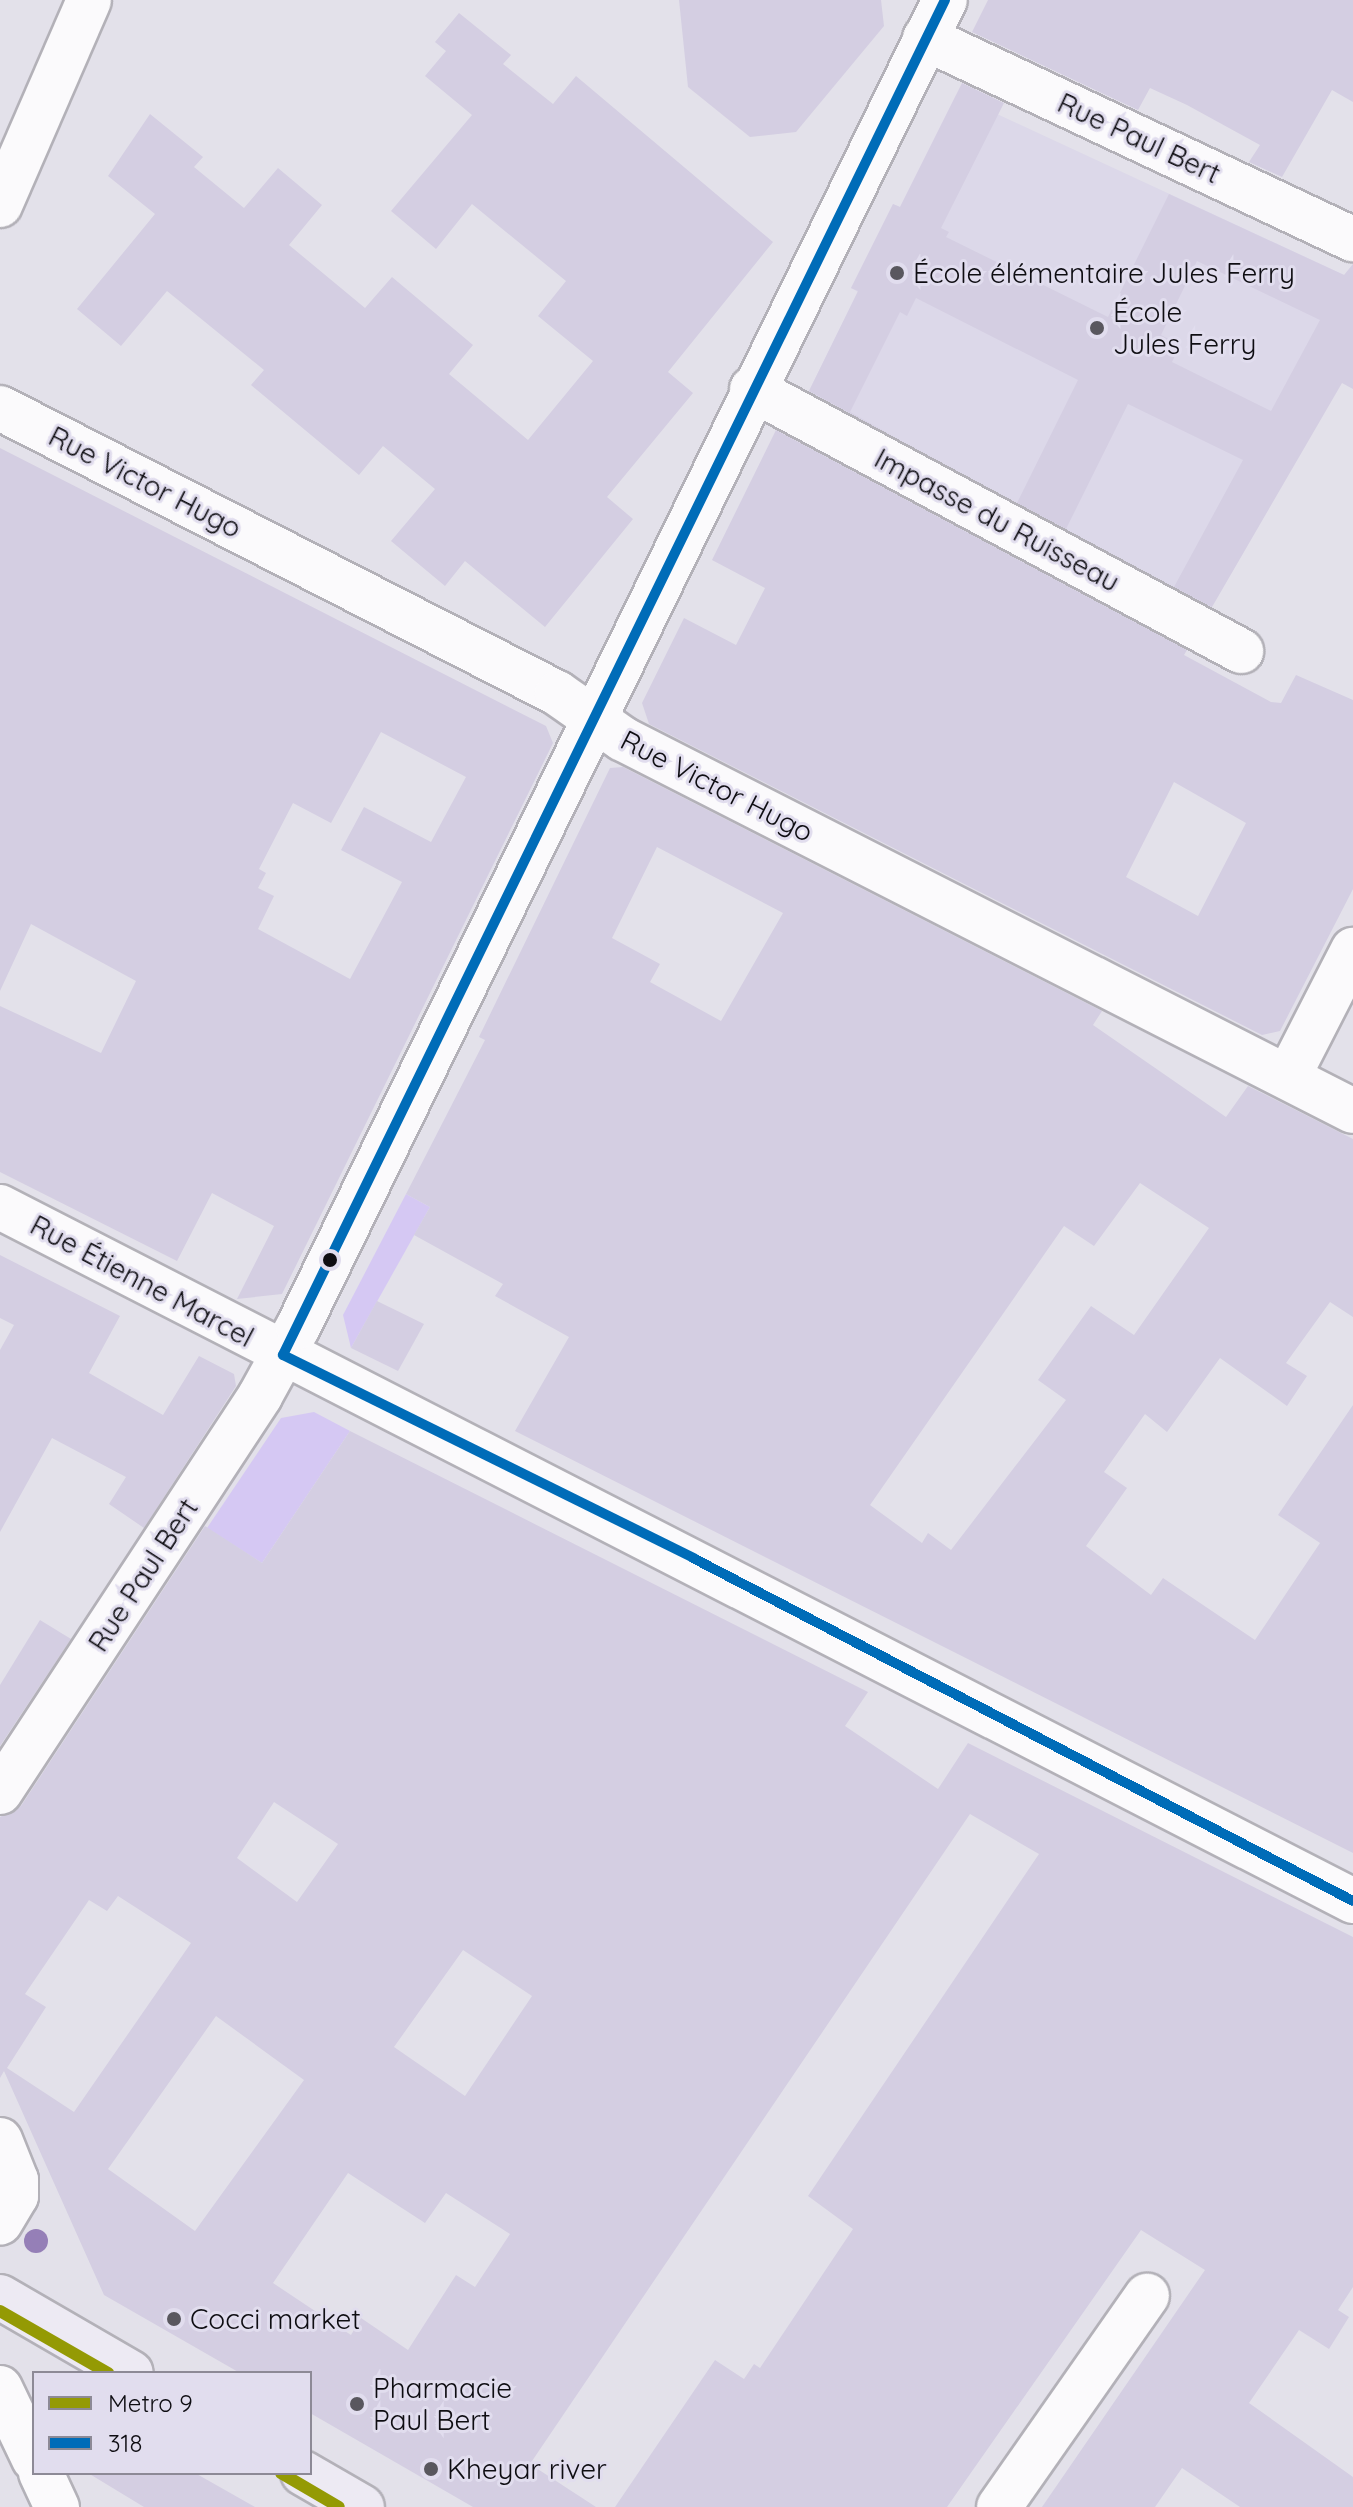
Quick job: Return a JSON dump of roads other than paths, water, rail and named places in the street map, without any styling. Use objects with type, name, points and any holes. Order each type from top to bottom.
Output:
[{"type":"main road","points":[[0,2297],[128,2371]]},
{"type":"main road","points":[[306,2475],[362,2507]]},
{"type":"street","points":[[0,205],[89,0]]},
{"type":"street","name":"Rue Paul Bert","points":[[0,1792],[283,1355],[596,720],[752,389],[935,19],[1353,239]]},
{"type":"street","name":"Impasse du Ruisseau","points":[[752,389],[1241,651]]},
{"type":"street","name":"Rue Victor Hugo","points":[[0,408],[557,693],[623,739],[1353,1111]]},
{"type":"street","points":[[1288,1077],[1353,950]]},
{"type":"street","name":"Rue Étienne Marcel","points":[[0,1207],[283,1355],[693,1558],[1353,1901]]},
{"type":"street","points":[[0,2140],[16,2188],[0,2223]]},
{"type":"street","points":[[999,2507],[1147,2296]]},
{"type":"street","points":[[0,2388],[32,2455]]},
{"type":"street","points":[[42,2475],[57,2507]]},
{"type":"metro line","name":"9","points":[[0,2311],[105,2371]]},
{"type":"metro line","name":"9","points":[[284,2475],[339,2507]]},
{"type":"place","name":"École élémentaire Jules Ferry","points":[[897,273]]},
{"type":"place","name":"École Jules Ferry","points":[[1097,328]]},
{"type":"place","name":"Cocci market","points":[[174,2319]]},
{"type":"place","name":"Pharmacie Paul Bert","points":[[357,2404]]},
{"type":"place","name":"Kheyar river","points":[[431,2469]]}]
